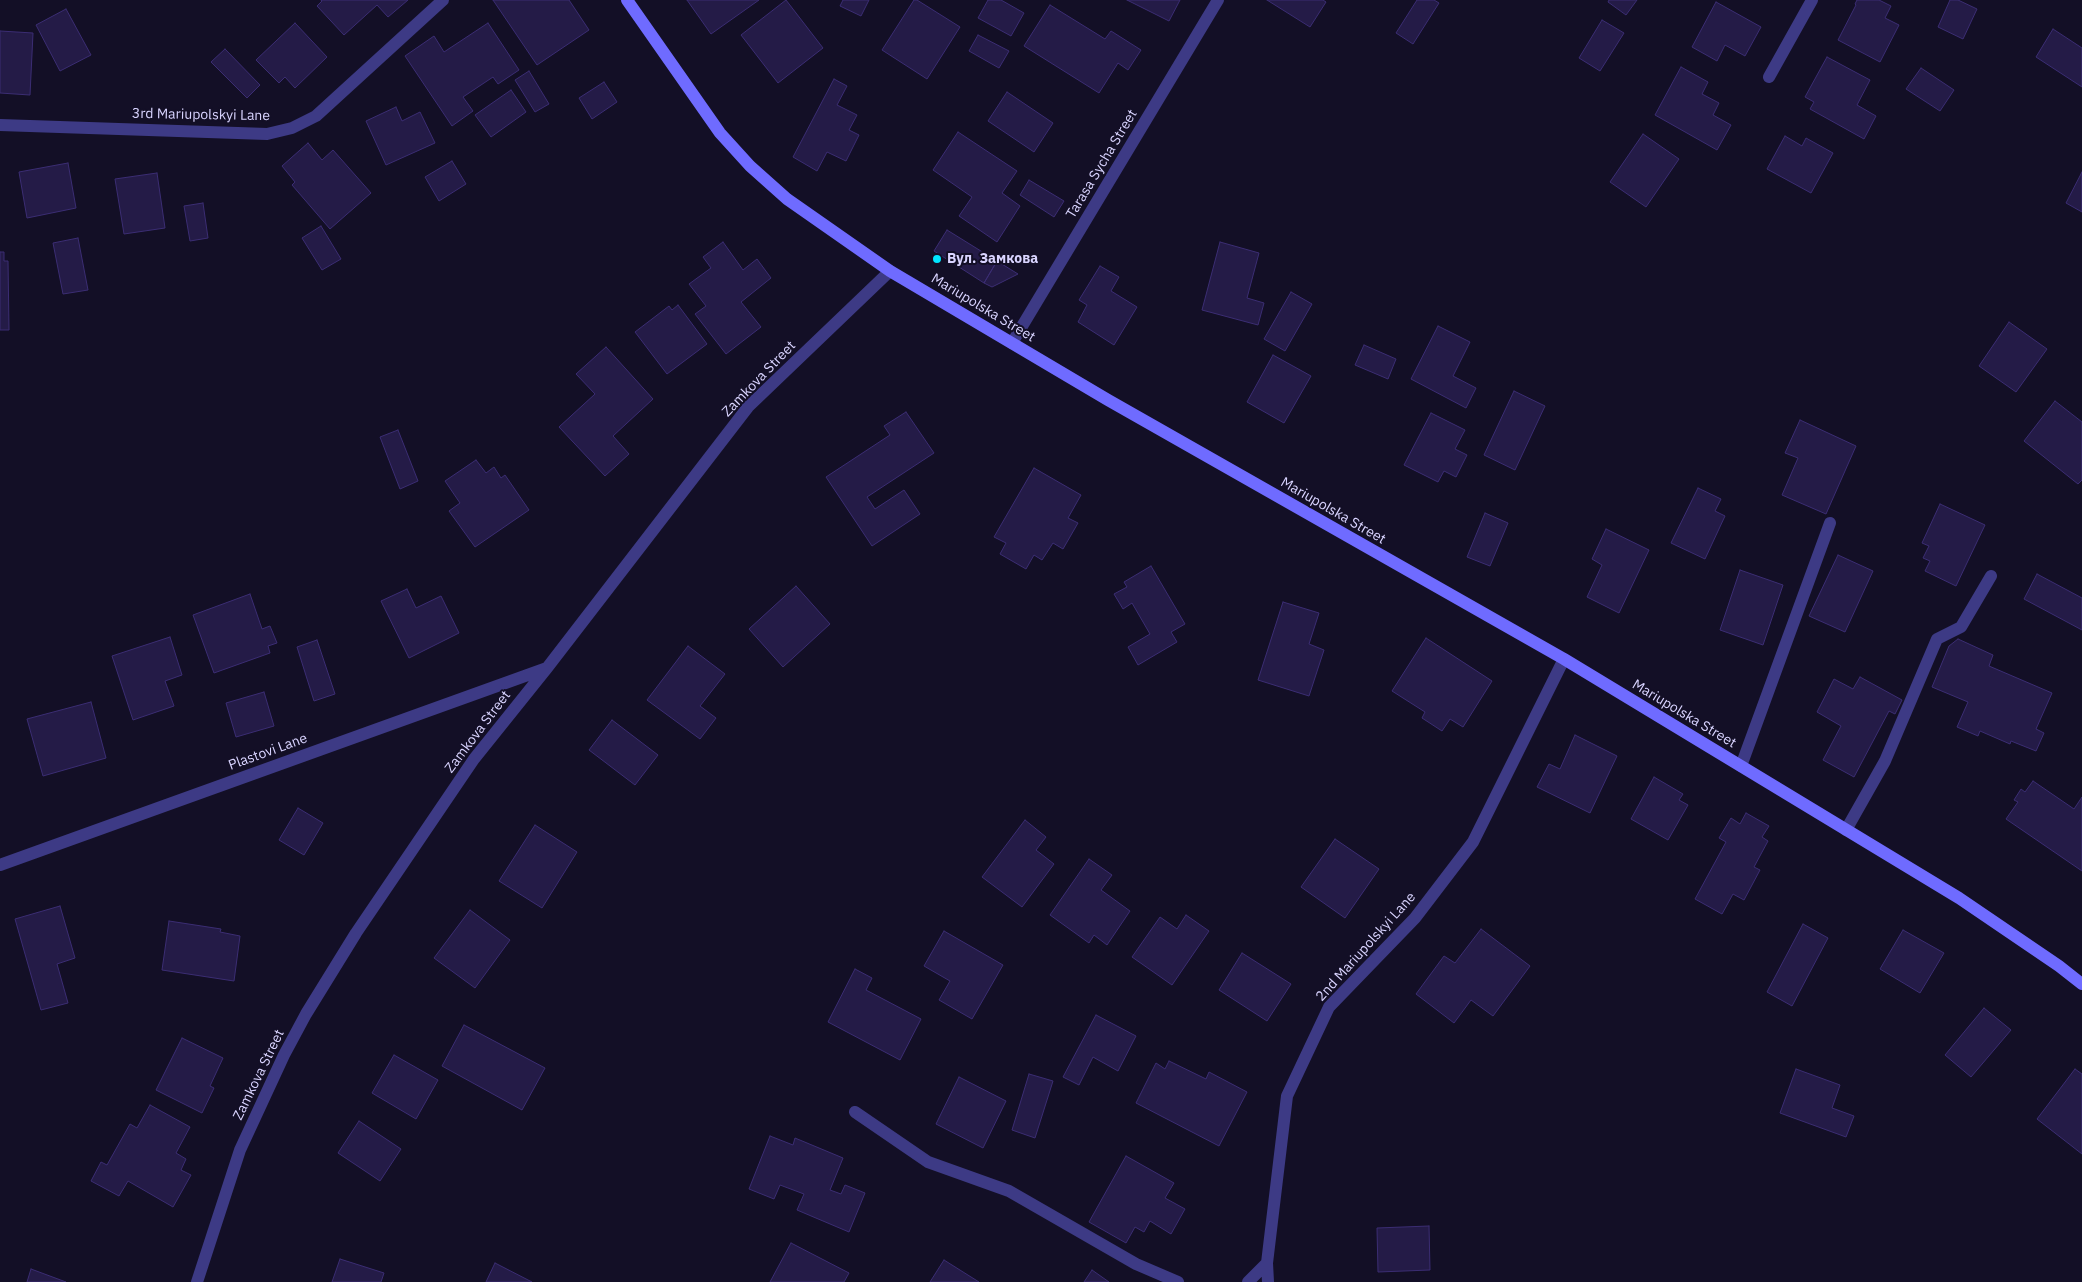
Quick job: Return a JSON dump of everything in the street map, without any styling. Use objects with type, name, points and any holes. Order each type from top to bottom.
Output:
[{"type":"main road","name":"Mariupolska Street","points":[[627,0],[720,133],[750,166],[787,199],[890,271],[1108,400],[1564,660],[1959,898],[2059,966],[2082,984]]},
{"type":"street","name":"3rd Mariupolskyi Lane","points":[[0,125],[268,134],[292,128],[316,116],[443,0]]},
{"type":"street","name":"Tarasa Sycha Street","points":[[1012,342],[1218,0]]},
{"type":"street","points":[[1769,77],[1812,0]]},
{"type":"street","name":"Zamkova Street","points":[[197,1282],[240,1150],[284,1055],[306,1014],[356,933],[474,759],[547,668],[748,407],[890,271]]},
{"type":"street","points":[[1741,766],[1830,523]]},
{"type":"street","points":[[1846,830],[1884,761],[1937,639],[1961,627],[1991,576]]},
{"type":"street","name":"2nd Mariupolskyi Lane","points":[[1268,1282],[1267,1264],[1287,1096],[1328,1007],[1415,918],[1473,842],[1564,660]]},
{"type":"street","name":"Plastovi Lane","points":[[0,865],[547,668]]},
{"type":"street","points":[[855,1112],[928,1162],[1009,1192],[1136,1264],[1178,1282]]},
{"type":"street","points":[[1248,1282],[1267,1264]]},
{"type":"building","points":[[321,0],[408,0],[388,17],[377,5],[344,35],[317,6]]},
{"type":"building","points":[[493,0],[569,0],[589,30],[537,65]]},
{"type":"building","points":[[687,0],[759,0],[711,34]]},
{"type":"building","points":[[786,0],[823,48],[778,83],[741,35]]},
{"type":"building","points":[[843,0],[869,0],[861,16],[840,6]]},
{"type":"building","points":[[914,0],[917,0],[960,27],[927,79],[882,50]]},
{"type":"building","points":[[988,0],[1001,0],[1024,13],[1011,36],[978,18]]},
{"type":"building","points":[[1127,0],[1180,0],[1169,21]]},
{"type":"building","points":[[1267,0],[1323,0],[1326,2],[1310,27]]},
{"type":"building","points":[[1417,0],[1434,0],[1439,3],[1413,44],[1396,33]]},
{"type":"building","points":[[1609,0],[1637,0],[1626,15],[1608,2]]},
{"type":"building","points":[[1857,0],[1879,0],[1891,6],[1885,18],[1899,25],[1880,62],[1838,40]]},
{"type":"building","points":[[1950,0],[1958,0],[1977,9],[1963,39],[1938,27]]},
{"type":"building","points":[[1716,2],[1761,27],[1745,56],[1725,45],[1717,61],[1692,47]]},
{"type":"building","points":[[1050,5],[1105,39],[1111,31],[1141,50],[1128,70],[1118,63],[1099,93],[1024,46]]},
{"type":"building","points":[[66,9],[91,55],[60,71],[36,25]]},
{"type":"building","points":[[1602,20],[1624,33],[1600,71],[1579,58]]},
{"type":"building","points":[[295,23],[327,57],[295,88],[285,77],[279,83],[256,60]]},
{"type":"building","points":[[488,23],[519,70],[498,84],[493,77],[463,97],[473,111],[452,126],[405,56],[434,36],[444,52]]},
{"type":"building","points":[[2053,29],[2082,48],[2082,87],[2036,57]]},
{"type":"building","points":[[0,31],[33,33],[30,95],[0,93]]},
{"type":"building","points":[[978,35],[1009,51],[999,68],[969,51]]},
{"type":"building","points":[[225,49],[260,85],[247,98],[211,62]]},
{"type":"building","points":[[1827,57],[1870,80],[1857,105],[1876,116],[1864,139],[1810,109],[1814,102],[1805,97]]},
{"type":"building","points":[[1681,67],[1708,82],[1702,94],[1719,103],[1713,115],[1731,125],[1717,150],[1655,115]]},
{"type":"building","points":[[1921,68],[1954,90],[1940,111],[1906,89]]},
{"type":"building","points":[[529,71],[549,104],[535,112],[515,80]]},
{"type":"building","points":[[834,79],[847,86],[837,105],[857,115],[849,130],[859,135],[846,161],[827,152],[817,171],[793,157]]},
{"type":"building","points":[[604,82],[617,102],[592,119],[579,98]]},
{"type":"building","points":[[511,90],[526,112],[491,137],[475,115]]},
{"type":"building","points":[[1007,92],[1053,123],[1034,152],[988,121]]},
{"type":"building","points":[[396,107],[402,121],[420,112],[435,143],[386,165],[366,121]]},
{"type":"building","points":[[958,132],[1017,171],[1002,193],[1020,206],[997,242],[959,216],[972,197],[933,170]]},
{"type":"building","points":[[1643,134],[1679,159],[1646,207],[1610,182]]},
{"type":"building","points":[[1785,136],[1802,146],[1806,138],[1833,153],[1811,193],[1767,169]]},
{"type":"building","points":[[308,143],[322,160],[333,150],[371,193],[330,229],[292,185],[295,182],[282,166]]},
{"type":"building","points":[[452,161],[466,184],[439,201],[425,177]]},
{"type":"building","points":[[68,163],[76,208],[27,218],[19,172]]},
{"type":"building","points":[[2082,172],[2082,212],[2066,203]]},
{"type":"building","points":[[157,173],[165,228],[124,234],[115,179]]},
{"type":"building","points":[[1029,180],[1064,201],[1054,217],[1020,195]]},
{"type":"building","points":[[203,203],[208,238],[190,241],[184,206]]},
{"type":"building","points":[[321,226],[341,259],[322,270],[302,238]]},
{"type":"building","points":[[947,230],[997,261],[984,283],[934,251]]},
{"type":"building","points":[[78,238],[88,290],[63,294],[53,243]]},
{"type":"building","points":[[723,242],[743,270],[757,259],[771,278],[741,302],[761,327],[726,354],[695,314],[706,306],[689,284],[711,268],[703,257]]},
{"type":"building","points":[[1220,242],[1259,253],[1247,298],[1264,303],[1258,325],[1202,310]]},
{"type":"building","points":[[0,252],[4,252],[4,261],[8,261],[9,330],[0,330]]},
{"type":"building","points":[[997,261],[1018,274],[992,287],[984,283]]},
{"type":"building","points":[[1100,266],[1119,277],[1111,291],[1137,307],[1114,345],[1078,322],[1087,305],[1079,300]]},
{"type":"building","points":[[1291,292],[1312,304],[1285,351],[1264,339]]},
{"type":"building","points":[[678,305],[707,344],[667,374],[635,332],[669,306],[672,310]]},
{"type":"building","points":[[2009,322],[2047,349],[2016,392],[1979,366]]},
{"type":"building","points":[[1438,326],[1470,342],[1453,376],[1476,388],[1466,408],[1411,379]]},
{"type":"building","points":[[1364,345],[1396,359],[1388,379],[1355,365]]},
{"type":"building","points":[[606,347],[653,399],[613,436],[629,454],[605,476],[559,427],[595,394],[576,374]]},
{"type":"building","points":[[1273,355],[1311,376],[1284,423],[1247,402]]},
{"type":"building","points":[[1514,391],[1545,406],[1515,470],[1484,455]]},
{"type":"building","points":[[2055,401],[2082,422],[2082,480],[2078,484],[2024,441]]},
{"type":"building","points":[[906,412],[934,453],[867,497],[875,509],[904,490],[920,514],[872,546],[826,477],[890,435],[884,426]]},
{"type":"building","points":[[1431,413],[1465,430],[1455,449],[1467,455],[1456,477],[1444,471],[1438,482],[1404,465]]},
{"type":"building","points":[[1800,420],[1856,446],[1826,514],[1782,495],[1798,458],[1785,453]]},
{"type":"building","points":[[398,430],[418,481],[400,489],[380,437]]},
{"type":"building","points":[[476,460],[486,473],[494,467],[501,478],[505,475],[529,510],[475,547],[449,511],[460,503],[445,481]]},
{"type":"building","points":[[1034,468],[1081,495],[1068,518],[1078,523],[1063,549],[1053,543],[1042,560],[1034,555],[1026,569],[1000,554],[1006,543],[994,537]]},
{"type":"building","points":[[1698,488],[1721,499],[1715,511],[1725,516],[1705,559],[1671,543]]},
{"type":"building","points":[[1940,504],[1985,525],[1956,586],[1925,571],[1930,561],[1923,558],[1929,546],[1922,543]]},
{"type":"building","points":[[1485,513],[1508,523],[1490,566],[1467,557]]},
{"type":"building","points":[[1606,529],[1649,550],[1619,613],[1587,597],[1602,565],[1592,559]]},
{"type":"building","points":[[1838,555],[1873,571],[1845,632],[1809,616]]},
{"type":"building","points":[[1151,566],[1185,624],[1171,632],[1177,642],[1138,665],[1128,647],[1150,634],[1132,603],[1123,609],[1114,594],[1127,587],[1124,582]]},
{"type":"building","points":[[1740,570],[1783,585],[1763,645],[1720,630]]},
{"type":"building","points":[[2037,574],[2082,598],[2082,630],[2024,599]]},
{"type":"building","points":[[796,586],[830,624],[783,667],[749,629]]},
{"type":"building","points":[[407,589],[416,608],[441,596],[459,633],[409,658],[381,601]]},
{"type":"building","points":[[250,594],[262,629],[270,626],[277,643],[268,646],[270,653],[214,673],[193,615]]},
{"type":"building","points":[[1283,602],[1319,613],[1309,644],[1324,650],[1309,696],[1258,680]]},
{"type":"building","points":[[170,637],[182,675],[165,681],[174,706],[133,720],[112,656]]},
{"type":"building","points":[[1426,638],[1492,681],[1463,727],[1450,719],[1442,731],[1422,718],[1425,712],[1392,691]]},
{"type":"building","points":[[1958,639],[1993,655],[1989,666],[2052,693],[2036,729],[2044,733],[2036,751],[2011,741],[2010,744],[1980,731],[1978,736],[1957,727],[1968,702],[1932,687],[1949,646]]},
{"type":"building","points":[[317,640],[335,694],[314,701],[297,647]]},
{"type":"building","points":[[688,646],[725,674],[700,706],[716,718],[700,739],[647,700]]},
{"type":"building","points":[[1860,677],[1902,700],[1895,714],[1889,711],[1854,777],[1823,760],[1841,726],[1817,712],[1834,679],[1853,689]]},
{"type":"building","points":[[264,692],[274,726],[236,737],[226,703]]},
{"type":"building","points":[[91,702],[106,758],[43,776],[27,719]]},
{"type":"building","points":[[612,720],[658,755],[635,785],[589,750]]},
{"type":"building","points":[[1575,735],[1617,756],[1590,813],[1537,787],[1549,764],[1560,769]]},
{"type":"building","points":[[1654,777],[1683,794],[1679,800],[1688,805],[1668,840],[1631,819]]},
{"type":"building","points":[[2033,781],[2074,809],[2082,797],[2082,871],[2006,819],[2018,802],[2014,800],[2021,789],[2025,792]]},
{"type":"building","points":[[298,808],[323,823],[304,855],[279,840]]},
{"type":"building","points":[[1746,813],[1769,826],[1762,837],[1768,841],[1754,867],[1760,870],[1744,900],[1733,894],[1722,914],[1695,899],[1726,842],[1719,838],[1731,818],[1740,824]]},
{"type":"building","points":[[1025,820],[1046,837],[1036,850],[1054,864],[1022,907],[982,877]]},
{"type":"building","points":[[535,825],[577,852],[542,908],[499,881]]},
{"type":"building","points":[[1335,839],[1379,869],[1345,918],[1301,887]]},
{"type":"building","points":[[1089,859],[1112,875],[1101,890],[1130,911],[1107,945],[1094,935],[1089,943],[1050,915]]},
{"type":"building","points":[[60,906],[75,958],[57,964],[68,1003],[41,1010],[15,919]]},
{"type":"building","points":[[470,910],[510,940],[475,988],[434,958]]},
{"type":"building","points":[[1186,915],[1209,931],[1172,985],[1132,957],[1160,917],[1177,929]]},
{"type":"building","points":[[169,921],[221,929],[220,932],[240,936],[234,981],[162,970]]},
{"type":"building","points":[[1803,924],[1828,938],[1792,1006],[1767,992]]},
{"type":"building","points":[[1481,929],[1530,966],[1493,1016],[1471,1000],[1454,1023],[1416,994],[1444,956],[1455,963]]},
{"type":"building","points":[[1903,930],[1944,953],[1920,993],[1880,969]]},
{"type":"building","points":[[944,931],[1003,965],[972,1019],[939,1000],[950,981],[924,966]]},
{"type":"building","points":[[1242,953],[1291,984],[1267,1021],[1219,990]]},
{"type":"building","points":[[855,969],[872,978],[866,990],[921,1019],[900,1060],[828,1022]]},
{"type":"building","points":[[1984,1008],[2011,1030],[1971,1077],[1945,1055]]},
{"type":"building","points":[[1096,1015],[1136,1036],[1118,1071],[1093,1057],[1079,1085],[1063,1077]]},
{"type":"building","points":[[464,1025],[545,1068],[522,1110],[442,1066]]},
{"type":"building","points":[[182,1038],[223,1058],[210,1086],[214,1088],[202,1113],[156,1090]]},
{"type":"building","points":[[394,1055],[438,1080],[416,1119],[372,1093]]},
{"type":"building","points":[[1169,1061],[1206,1079],[1209,1072],[1247,1092],[1219,1146],[1136,1103],[1156,1063],[1165,1069]]},
{"type":"building","points":[[1796,1069],[1840,1085],[1832,1108],[1854,1116],[1846,1137],[1780,1113]]},
{"type":"building","points":[[2075,1069],[2082,1074],[2082,1154],[2037,1119]]},
{"type":"building","points":[[1029,1074],[1053,1081],[1035,1138],[1012,1130]]},
{"type":"building","points":[[959,1077],[1006,1101],[983,1148],[936,1124]]},
{"type":"building","points":[[150,1105],[190,1127],[176,1153],[186,1159],[181,1170],[191,1175],[173,1207],[128,1181],[119,1196],[91,1181],[101,1162],[107,1165],[130,1124],[137,1128]]},
{"type":"building","points":[[359,1121],[401,1149],[380,1181],[338,1153]]},
{"type":"building","points":[[770,1136],[793,1145],[795,1138],[843,1158],[830,1190],[841,1194],[845,1185],[865,1193],[849,1232],[797,1210],[804,1194],[780,1185],[774,1199],[749,1189]]},
{"type":"building","points":[[1126,1156],[1174,1183],[1165,1198],[1185,1209],[1171,1234],[1150,1221],[1144,1232],[1135,1227],[1126,1243],[1089,1222]]},
{"type":"building","points":[[1429,1226],[1430,1270],[1378,1272],[1377,1228]]},
{"type":"building","points":[[791,1243],[849,1273],[844,1282],[770,1282]]},
{"type":"building","points":[[340,1259],[384,1273],[381,1282],[332,1282]]},
{"type":"building","points":[[944,1260],[979,1282],[930,1282]]},
{"type":"building","points":[[495,1263],[532,1282],[486,1282]]},
{"type":"building","points":[[31,1269],[66,1282],[27,1282]]},
{"type":"building","points":[[1092,1270],[1109,1282],[1084,1282]]},
{"type":"place","name":"Вул. Замкова","points":[[937,259]]}]
